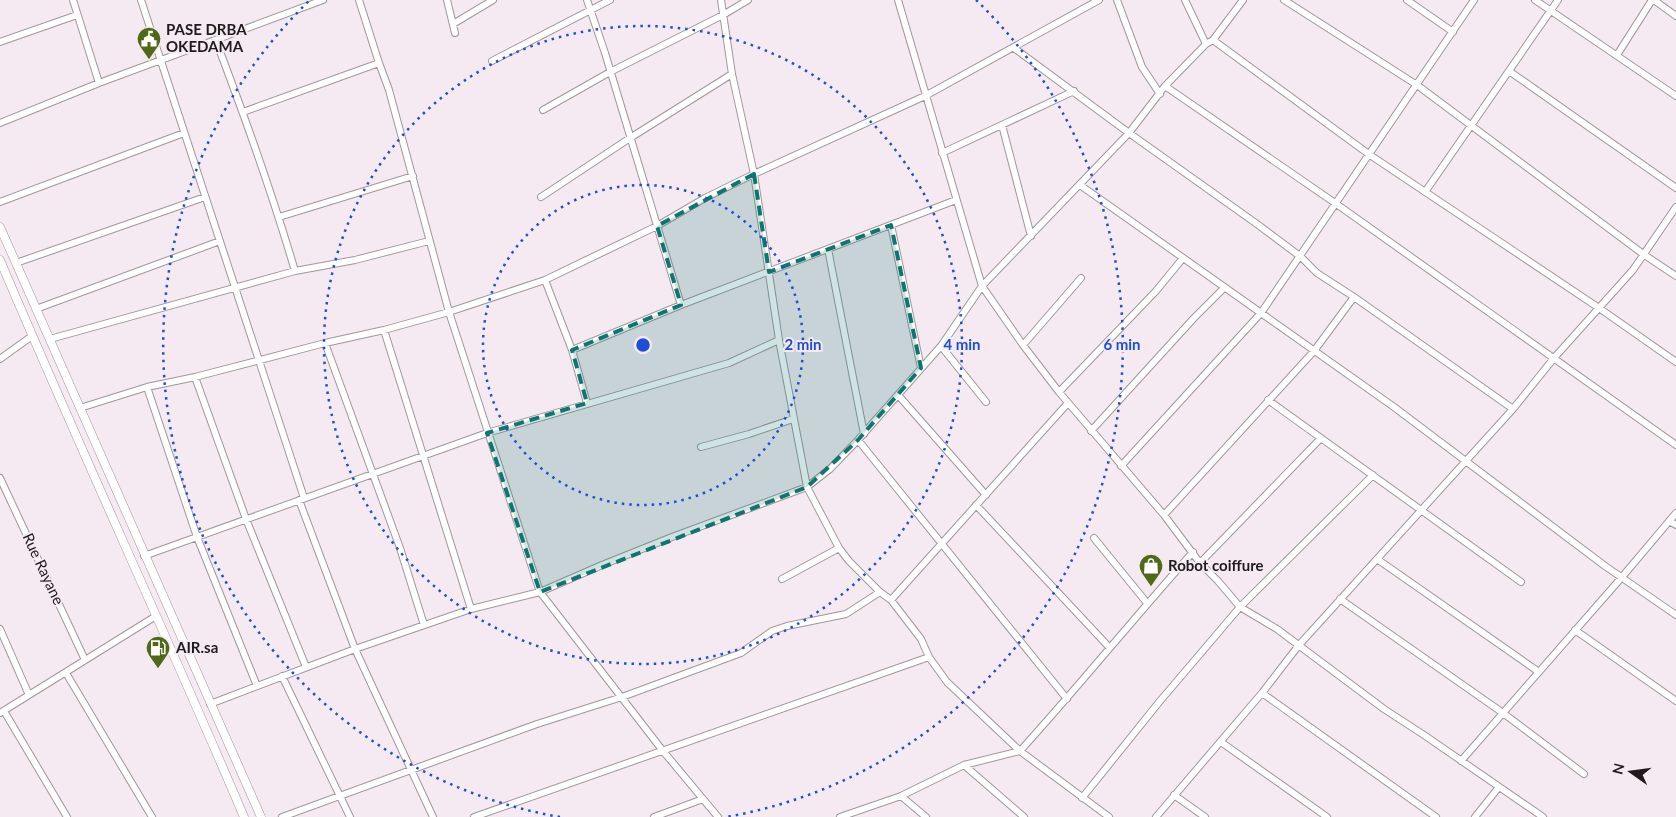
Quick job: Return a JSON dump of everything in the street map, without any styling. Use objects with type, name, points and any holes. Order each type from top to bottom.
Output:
[{"type":"main road","points":[[0,227],[261,817]]},
{"type":"main road","points":[[0,260],[199,710],[244,817]]},
{"type":"street","points":[[73,0],[98,84]]},
{"type":"street","points":[[141,0],[259,360],[301,499],[355,649],[434,817]]},
{"type":"street","points":[[0,123],[98,84],[323,0]]},
{"type":"street","points":[[359,0],[389,90],[449,312],[540,592],[663,750],[718,817]]},
{"type":"street","points":[[447,0],[455,32]]},
{"type":"street","points":[[453,24],[492,0]]},
{"type":"street","points":[[587,0],[681,305]]},
{"type":"street","points":[[492,61],[610,0]]},
{"type":"street","points":[[721,0],[732,74],[754,174],[779,340],[807,487],[839,548],[849,561],[880,592],[891,600],[921,639],[929,657],[947,682],[1020,751],[1109,817]]},
{"type":"street","points":[[543,110],[610,72],[723,15],[748,0]]},
{"type":"street","points":[[898,0],[982,286],[1023,345],[1059,392],[1164,514],[1200,563],[1240,607],[1277,629],[1384,708],[1542,817]]},
{"type":"street","points":[[80,408],[147,387],[384,330],[449,312],[545,280],[657,226],[705,198],[754,174],[926,96],[1099,0]]},
{"type":"street","points":[[1117,0],[1139,59],[1160,94]]},
{"type":"street","points":[[1185,0],[1206,44]]},
{"type":"street","points":[[210,704],[355,649],[470,609],[540,592],[664,540],[807,487],[830,469],[864,434],[941,346],[982,286],[1129,133],[1165,86],[1212,40],[1243,0]]},
{"type":"street","points":[[1284,0],[1417,85],[1643,254],[1676,276]]},
{"type":"street","points":[[1406,0],[1453,32]]},
{"type":"street","points":[[1121,466],[1261,313],[1301,257],[1335,203],[1370,155],[1474,0]]},
{"type":"street","points":[[1536,0],[1676,96]]},
{"type":"street","points":[[1425,192],[1558,0]]},
{"type":"street","points":[[1617,56],[1653,0],[1676,16]]},
{"type":"street","points":[[0,42],[77,15]]},
{"type":"street","points":[[1212,40],[1370,155],[1599,308],[1676,362]]},
{"type":"street","points":[[216,41],[280,217],[295,271]]},
{"type":"street","points":[[1014,48],[1257,224],[1301,257],[1318,273],[1513,410]]},
{"type":"street","points":[[243,112],[379,63]]},
{"type":"street","points":[[1509,71],[1676,188]]},
{"type":"street","points":[[541,198],[630,138],[732,74]]},
{"type":"street","points":[[1165,86],[1335,203],[1676,445]]},
{"type":"street","points":[[942,153],[1074,91]]},
{"type":"street","points":[[1002,125],[1031,236]]},
{"type":"street","points":[[0,202],[184,133]]},
{"type":"street","points":[[280,217],[413,176]]},
{"type":"street","points":[[1080,185],[1394,407],[1605,566],[1676,615]]},
{"type":"street","points":[[16,263],[205,197]]},
{"type":"street","points":[[572,350],[681,305],[956,200]]},
{"type":"street","points":[[1156,817],[1262,693],[1298,645],[1513,410],[1554,358],[1633,270],[1676,207]]},
{"type":"street","points":[[891,225],[922,368]]},
{"type":"street","points":[[36,309],[220,241]]},
{"type":"street","points":[[50,340],[295,271],[355,260],[429,241]]},
{"type":"street","points":[[828,249],[864,434]]},
{"type":"street","points":[[1059,392],[1156,291],[1184,258]]},
{"type":"street","points":[[1023,345],[1081,278]]},
{"type":"street","points":[[545,280],[572,350],[587,403]]},
{"type":"street","points":[[1091,430],[1224,288]]},
{"type":"street","points":[[1164,514],[1314,351],[1354,297]]},
{"type":"street","points":[[384,330],[470,609]]},
{"type":"street","points":[[0,359],[32,336]]},
{"type":"street","points":[[144,556],[487,433],[729,363],[779,340]]},
{"type":"street","points":[[325,343],[400,548],[424,625]]},
{"type":"street","points":[[941,346],[986,402]]},
{"type":"street","points":[[195,376],[246,519],[306,667]]},
{"type":"street","points":[[147,387],[197,537],[257,686]]},
{"type":"street","points":[[898,395],[986,495]]},
{"type":"street","points":[[1268,400],[1521,582]]},
{"type":"street","points":[[891,600],[1068,403]]},
{"type":"street","points":[[701,447],[749,434],[793,419]]},
{"type":"street","points":[[1200,563],[1321,438]]},
{"type":"street","points":[[858,440],[1067,699]]},
{"type":"street","points":[[1082,798],[1160,701],[1240,607],[1373,475]]},
{"type":"street","name":"Rue Rayane","points":[[0,478],[85,660]]},
{"type":"street","points":[[976,505],[1109,648]]},
{"type":"street","points":[[1461,761],[1676,513]]},
{"type":"street","points":[[1669,521],[1676,526]]},
{"type":"street","points":[[1094,538],[1147,603]]},
{"type":"street","points":[[782,579],[839,548]]},
{"type":"street","points":[[840,817],[901,796],[964,765],[1020,751],[1193,552]]},
{"type":"street","points":[[1376,559],[1539,672]]},
{"type":"street","points":[[282,817],[537,724],[622,697],[741,653],[772,631],[787,626],[846,614],[880,592]]},
{"type":"street","points":[[1340,599],[1503,713],[1584,774]]},
{"type":"street","points":[[67,817],[2,712],[156,616]]},
{"type":"street","points":[[0,629],[3,644],[28,695]]},
{"type":"street","points":[[1575,630],[1676,701]]},
{"type":"street","points":[[474,817],[929,657]]},
{"type":"street","points":[[66,673],[152,817]]},
{"type":"street","points":[[282,676],[350,817]]},
{"type":"street","points":[[1262,693],[1436,817]]},
{"type":"street","points":[[1221,742],[1327,817]]},
{"type":"street","points":[[964,765],[1024,817]]},
{"type":"street","points":[[1475,817],[1499,787]]},
{"type":"street","points":[[1174,795],[1205,817]]},
{"type":"street","points":[[901,796],[926,817]]},
{"type":"street","points":[[654,817],[703,799]]},
{"type":"highlighted area","points":[[754,174],[769,272],[891,225],[921,368],[858,440],[807,487],[540,592],[487,433],[587,403],[572,350],[681,305],[657,226]]},
{"type":"place","name":"PASE DRBA OKEDAMA","points":[[149,60]]},
{"type":"place","name":"Robot coiffure","points":[[1151,587]]},
{"type":"place","name":"AIR.sa","points":[[158,669]]}]
